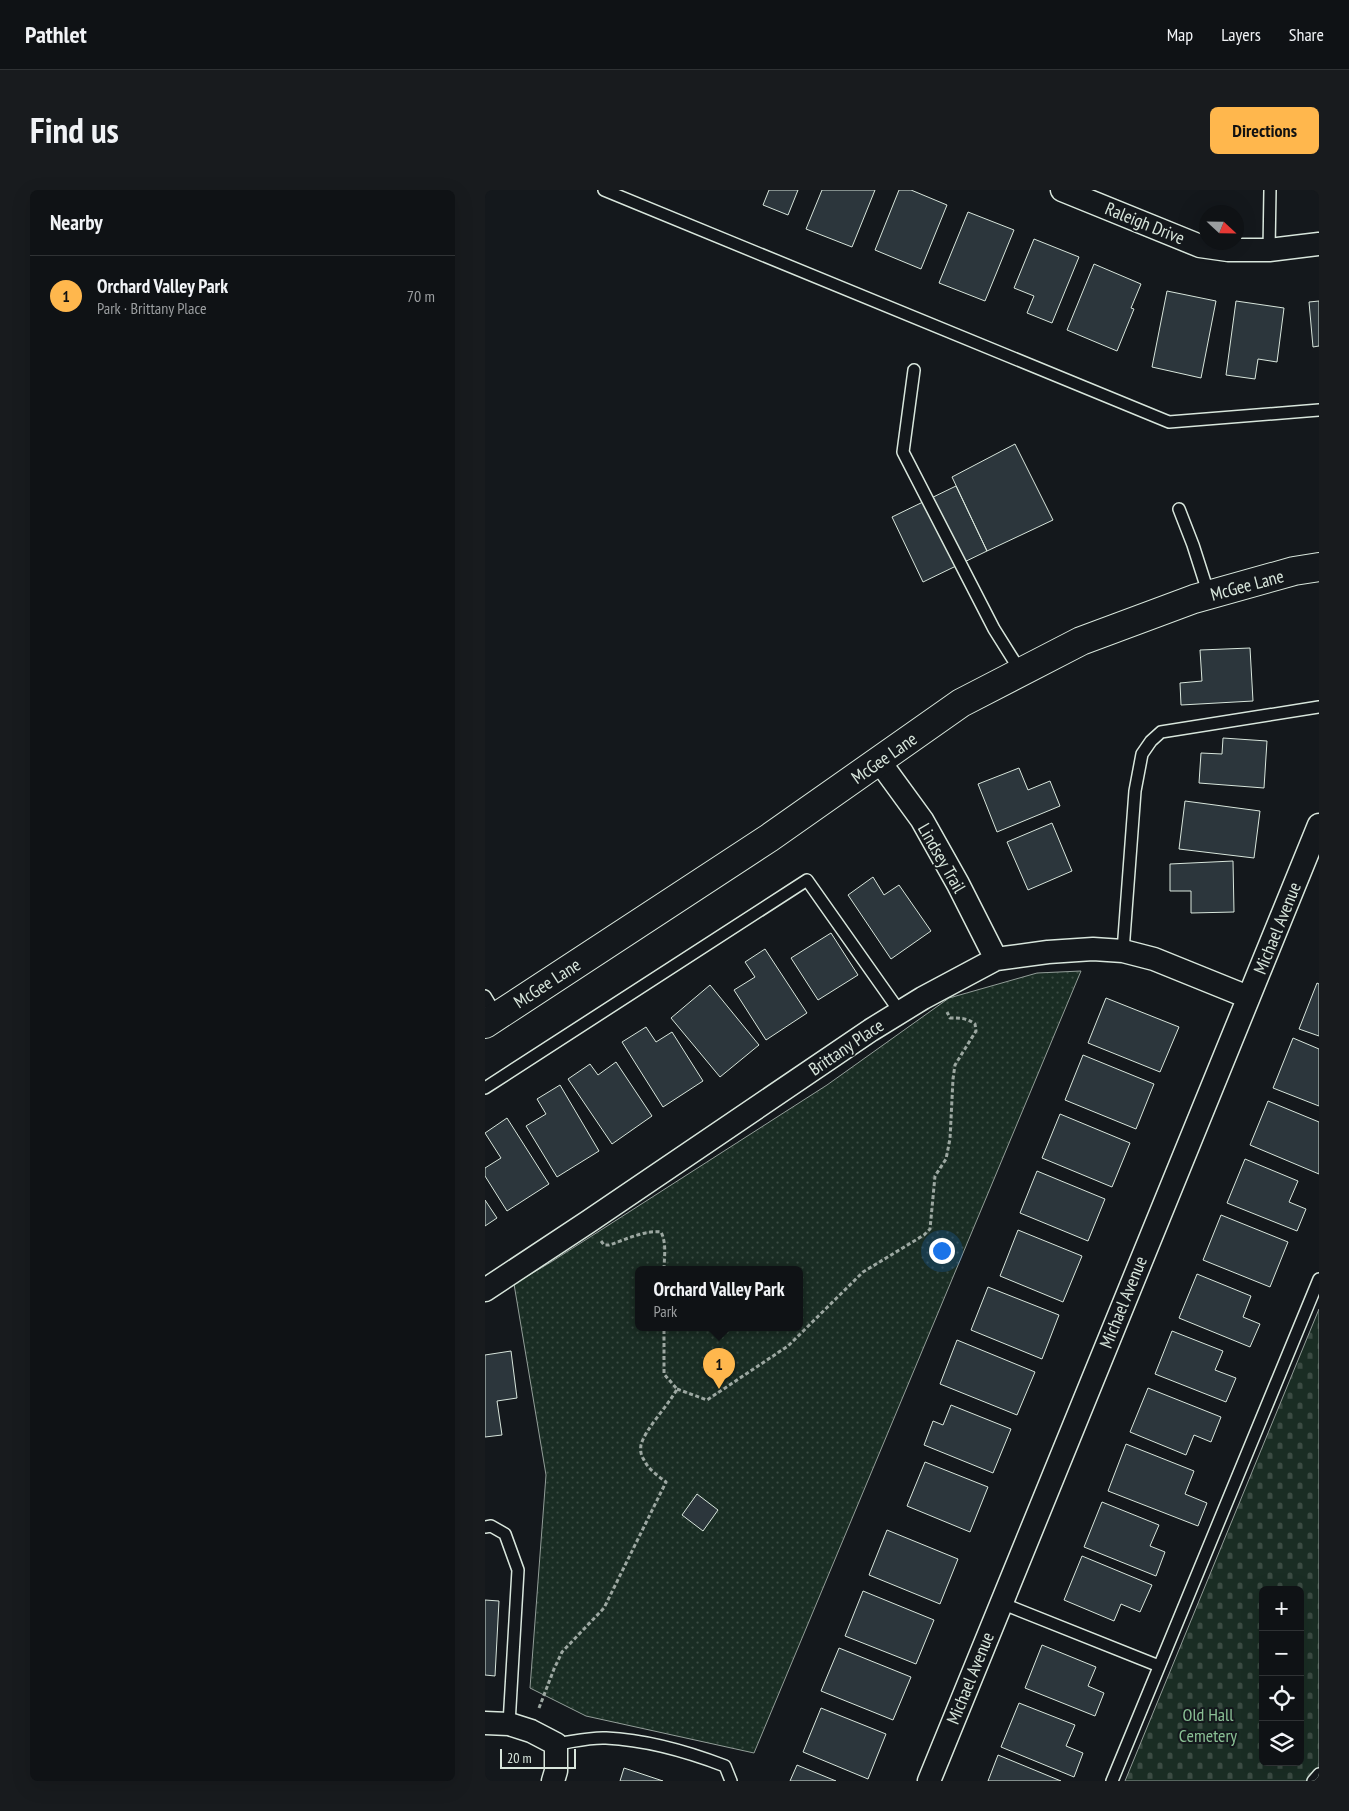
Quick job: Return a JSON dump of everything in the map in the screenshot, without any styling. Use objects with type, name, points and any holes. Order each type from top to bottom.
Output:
[{"type":"street","name":"Raleigh Drive","points":[[1062,190],[1200,246],[1228,250],[1269,250],[1319,244]]},
{"type":"street","name":"McGee Lane","points":[[489,1012],[769,838],[961,703],[1081,641],[1209,595],[1294,571],[1319,567]]},
{"type":"street","name":"Lindsey Trail","points":[[879,762],[922,820],[958,884],[996,959]]},
{"type":"street","name":"Michael Avenue","points":[[929,1781],[1319,825]]},
{"type":"street","name":"Brittany Place","points":[[485,1290],[871,1030],[923,998],[996,959],[1048,952],[1093,949],[1123,951],[1154,959],[1248,997]]},
{"type":"street","points":[[485,1723],[509,1724],[531,1731],[556,1744],[556,1771],[553,1781]]},
{"type":"lane","points":[[604,190],[1169,422],[1319,410]]},
{"type":"lane","points":[[1269,250],[1270,190]]},
{"type":"lane","points":[[913,370],[903,452],[994,629],[1021,672]]},
{"type":"lane","points":[[1179,509],[1209,595]]},
{"type":"lane","points":[[1123,951],[1135,791],[1142,754],[1151,741],[1161,732],[1319,707]]},
{"type":"lane","points":[[485,1088],[807,880],[900,1012]]},
{"type":"lane","points":[[1112,1781],[1319,1278]]},
{"type":"lane","points":[[485,1527],[491,1526],[505,1534],[518,1570],[509,1724]]},
{"type":"lane","points":[[1001,1603],[1159,1666]]},
{"type":"lane","points":[[556,1744],[604,1738],[665,1745],[725,1766],[731,1781]]},
{"type":"lane","points":[[1313,1781],[1319,1774]]},
{"type":"path","points":[[664,1331],[664,1374],[677,1389],[707,1400],[788,1346],[863,1272],[930,1230],[935,1176],[946,1159],[950,1139],[955,1065],[976,1032],[975,1024],[969,1020],[950,1018],[947,1012]]},
{"type":"path","points":[[588,1222],[603,1245],[609,1246],[653,1231],[661,1232],[665,1247],[664,1266]]},
{"type":"path","points":[[531,1731],[562,1652],[604,1608],[666,1482],[654,1473],[644,1461],[641,1454],[641,1445],[677,1389]]},
{"type":"green space","points":[[1081,971],[754,1753],[586,1716],[530,1688],[546,1475],[514,1284],[827,1085],[949,998],[1037,973]]},
{"type":"green space","name":"Old Hall Cemetery","points":[[1319,1309],[1319,1781],[1125,1781]]},
{"type":"building","points":[[769,190],[798,190],[788,215],[763,205]]},
{"type":"building","points":[[822,190],[875,190],[852,247],[806,229]]},
{"type":"building","points":[[899,190],[911,190],[947,205],[921,269],[875,250]]},
{"type":"building","points":[[968,212],[1014,230],[985,301],[939,283]]},
{"type":"building","points":[[1034,239],[1079,257],[1052,323],[1027,313],[1034,296],[1014,288]]},
{"type":"building","points":[[1094,264],[1141,284],[1131,308],[1134,309],[1117,351],[1067,330]]},
{"type":"building","points":[[1167,291],[1216,301],[1201,378],[1152,367]]},
{"type":"building","points":[[1236,301],[1284,308],[1277,362],[1258,359],[1255,379],[1226,375]]},
{"type":"building","points":[[1319,301],[1319,346],[1313,347],[1309,302]]},
{"type":"building","points":[[1015,444],[1053,520],[987,551],[952,477]]},
{"type":"building","points":[[956,486],[987,551],[923,582],[892,517]]},
{"type":"building","points":[[1250,648],[1253,701],[1181,705],[1180,683],[1202,681],[1200,650]]},
{"type":"building","points":[[1223,738],[1267,741],[1264,788],[1199,783],[1201,753],[1222,754]]},
{"type":"building","points":[[1019,768],[1028,790],[1050,781],[1060,806],[997,832],[978,784]]},
{"type":"building","points":[[1185,801],[1260,811],[1254,858],[1179,849]]},
{"type":"building","points":[[1052,823],[1072,871],[1028,890],[1007,842]]},
{"type":"building","points":[[1233,861],[1234,912],[1191,913],[1191,891],[1170,891],[1170,864]]},
{"type":"building","points":[[873,877],[884,895],[899,885],[931,931],[891,959],[848,895]]},
{"type":"building","points":[[831,933],[858,975],[818,1000],[791,958]]},
{"type":"building","points":[[765,949],[807,1013],[766,1040],[734,990],[755,977],[745,962]]},
{"type":"building","points":[[1317,983],[1319,984],[1319,1036],[1299,1029]]},
{"type":"building","points":[[710,985],[759,1045],[720,1077],[671,1018]]},
{"type":"building","points":[[1106,998],[1179,1027],[1160,1072],[1088,1043]]},
{"type":"building","points":[[646,1027],[656,1042],[672,1032],[703,1081],[663,1107],[622,1042]]},
{"type":"building","points":[[1293,1038],[1319,1049],[1319,1106],[1273,1088]]},
{"type":"building","points":[[1083,1055],[1154,1084],[1136,1129],[1065,1100]]},
{"type":"building","points":[[616,1062],[652,1116],[612,1144],[568,1079],[590,1064],[598,1075]]},
{"type":"building","points":[[560,1085],[599,1151],[557,1177],[526,1126],[546,1114],[537,1099]]},
{"type":"building","points":[[1268,1101],[1319,1122],[1319,1174],[1250,1145]]},
{"type":"building","points":[[1060,1114],[1130,1143],[1112,1187],[1042,1158]]},
{"type":"building","points":[[507,1118],[549,1184],[507,1211],[485,1176],[485,1168],[501,1158],[485,1133]]},
{"type":"building","points":[[1245,1159],[1298,1181],[1289,1202],[1306,1209],[1297,1231],[1227,1203]]},
{"type":"building","points":[[1037,1171],[1105,1199],[1088,1241],[1020,1213]]},
{"type":"building","points":[[485,1200],[497,1218],[485,1226]]},
{"type":"building","points":[[1221,1215],[1288,1242],[1270,1287],[1203,1260]]},
{"type":"building","points":[[1018,1230],[1082,1256],[1063,1302],[1000,1276]]},
{"type":"building","points":[[1197,1274],[1251,1296],[1243,1317],[1260,1324],[1250,1347],[1179,1318]]},
{"type":"building","points":[[988,1287],[1059,1315],[1042,1359],[971,1330]]},
{"type":"building","points":[[1172,1331],[1223,1351],[1215,1370],[1236,1378],[1226,1402],[1155,1374]]},
{"type":"building","points":[[957,1340],[1035,1372],[1017,1415],[940,1384]]},
{"type":"building","points":[[511,1351],[517,1398],[497,1401],[502,1435],[485,1437],[485,1355]]},
{"type":"building","points":[[1148,1388],[1221,1417],[1211,1442],[1194,1435],[1186,1455],[1130,1432]]},
{"type":"building","points":[[951,1405],[1011,1429],[993,1473],[924,1445],[933,1421],[943,1425]]},
{"type":"building","points":[[1126,1444],[1194,1471],[1185,1494],[1207,1503],[1198,1526],[1108,1491]]},
{"type":"building","points":[[925,1462],[988,1487],[970,1532],[907,1506]]},
{"type":"building","points":[[697,1494],[718,1510],[703,1531],[682,1515]]},
{"type":"building","points":[[1102,1502],[1159,1525],[1150,1546],[1165,1552],[1156,1576],[1084,1547]]},
{"type":"building","points":[[887,1530],[958,1559],[940,1604],[869,1575]]},
{"type":"building","points":[[1082,1556],[1152,1585],[1140,1612],[1121,1604],[1114,1621],[1064,1600]]},
{"type":"building","points":[[863,1591],[934,1620],[916,1664],[845,1636]]},
{"type":"building","points":[[485,1600],[499,1601],[495,1676],[485,1675]]},
{"type":"building","points":[[1042,1645],[1096,1667],[1088,1686],[1104,1693],[1095,1716],[1025,1688]]},
{"type":"building","points":[[839,1648],[911,1677],[893,1720],[821,1691]]},
{"type":"building","points":[[1019,1703],[1075,1725],[1066,1746],[1083,1753],[1074,1777],[1001,1747]]},
{"type":"building","points":[[821,1708],[886,1734],[868,1779],[803,1752]]},
{"type":"building","points":[[998,1755],[1061,1781],[988,1781]]},
{"type":"building","points":[[797,1765],[836,1781],[790,1781]]},
{"type":"building","points":[[624,1768],[663,1781],[620,1781]]},
{"type":"place","name":"Orchard Valley Park","points":[[719,1389]]}]
